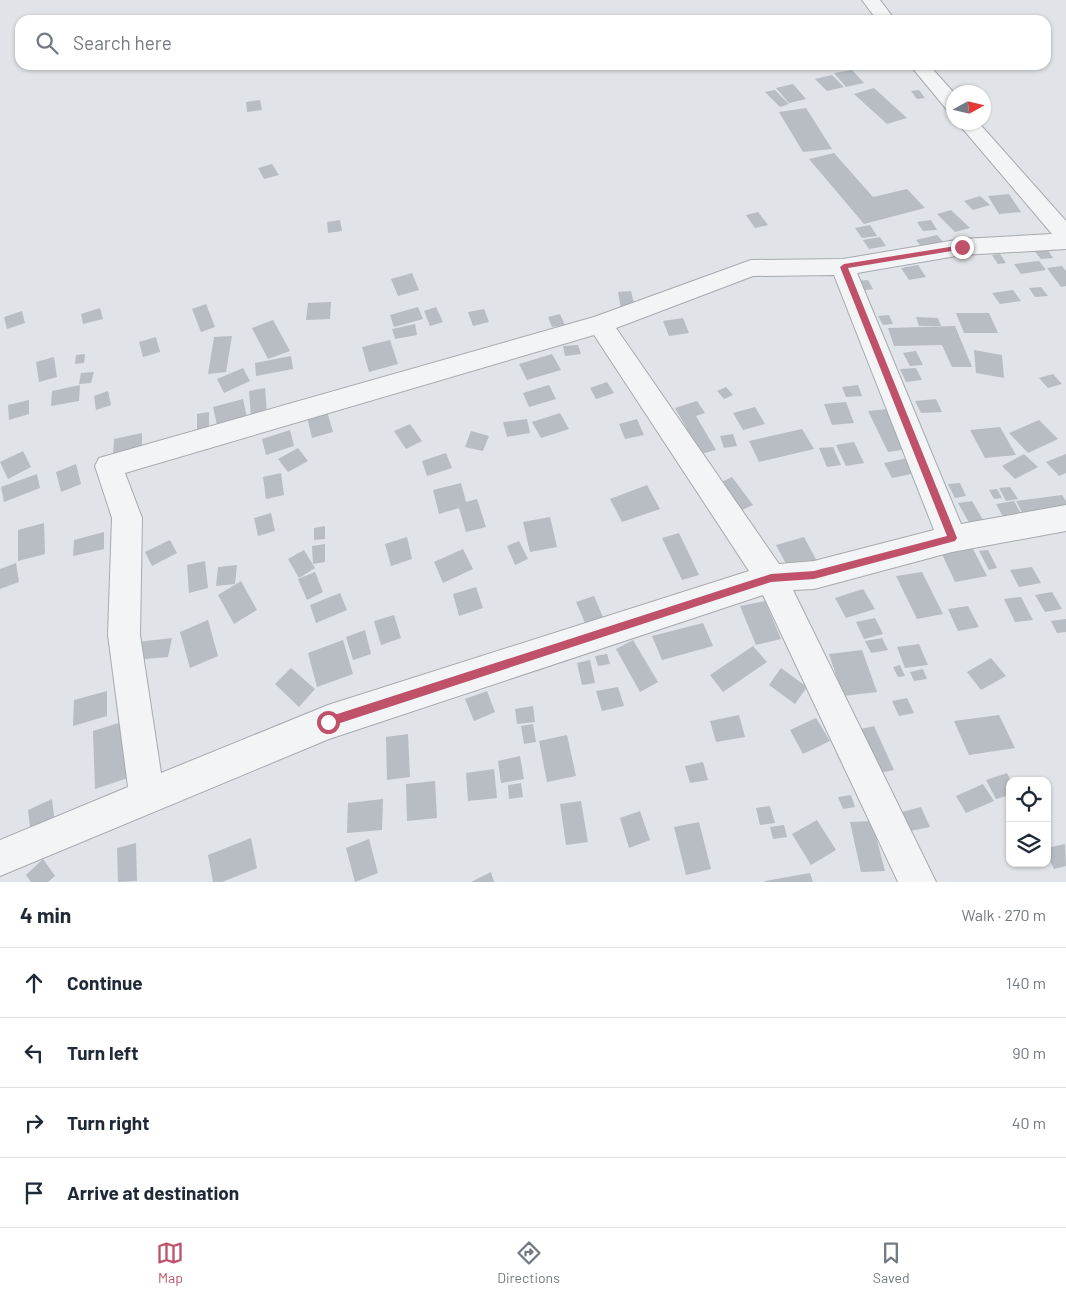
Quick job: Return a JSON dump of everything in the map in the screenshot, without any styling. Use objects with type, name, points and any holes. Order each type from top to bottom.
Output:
[{"type":"street","points":[[870,0],[882,15]]},
{"type":"street","points":[[923,70],[946,97]]},
{"type":"street","points":[[975,130],[1066,236]]},
{"type":"street","points":[[147,797],[124,636],[127,518],[109,466],[600,324],[751,268],[844,267],[962,247],[1066,241]]},
{"type":"street","points":[[844,267],[952,538]]},
{"type":"street","points":[[600,324],[771,578],[917,882]]},
{"type":"street","points":[[0,858],[328,722],[771,578],[814,575],[952,538],[1066,518]]},
{"type":"building","points":[[852,70],[864,83],[846,87],[834,73]]},
{"type":"building","points":[[832,75],[844,87],[827,91],[815,79]]},
{"type":"building","points":[[793,84],[806,99],[789,103],[776,88]]},
{"type":"building","points":[[874,88],[907,118],[887,124],[854,94]]},
{"type":"building","points":[[775,90],[789,104],[780,107],[765,92]]},
{"type":"building","points":[[919,90],[925,98],[917,99],[911,91]]},
{"type":"building","points":[[260,100],[262,110],[247,112],[246,102]]},
{"type":"building","points":[[806,108],[832,149],[803,152],[779,112]]},
{"type":"building","points":[[834,153],[873,197],[907,189],[925,208],[864,224],[809,159]]},
{"type":"building","points":[[272,164],[279,175],[264,179],[258,168]]},
{"type":"building","points":[[1009,194],[1021,212],[999,214],[988,196]]},
{"type":"building","points":[[980,196],[990,205],[973,210],[964,201]]},
{"type":"building","points":[[951,210],[970,228],[955,232],[937,214]]},
{"type":"building","points":[[758,212],[768,225],[755,228],[746,215]]},
{"type":"building","points":[[340,220],[342,231],[328,233],[327,222]]},
{"type":"building","points":[[931,220],[937,230],[923,231],[917,222]]},
{"type":"building","points":[[870,225],[877,236],[862,238],[855,228]]},
{"type":"building","points":[[937,235],[946,245],[924,250],[916,240]]},
{"type":"building","points":[[880,237],[886,246],[869,249],[863,240]]},
{"type":"building","points":[[1045,246],[1053,258],[1041,259],[1032,248]]},
{"type":"building","points":[[1000,254],[1006,263],[998,264],[992,255]]},
{"type":"building","points":[[1039,261],[1046,270],[1021,274],[1014,264]]},
{"type":"building","points":[[918,265],[926,277],[909,280],[901,268]]},
{"type":"building","points":[[1062,266],[1066,271],[1066,286],[1061,287],[1047,268]]},
{"type":"building","points":[[412,273],[419,290],[398,296],[391,279]]},
{"type":"building","points":[[868,280],[873,289],[862,291],[857,281]]},
{"type":"building","points":[[1041,287],[1048,296],[1035,297],[1029,288]]},
{"type":"building","points":[[1013,290],[1021,301],[1000,304],[992,293]]},
{"type":"building","points":[[631,291],[635,308],[621,309],[618,292]]},
{"type":"building","points":[[331,302],[330,319],[306,320],[308,303]]},
{"type":"building","points":[[206,304],[215,327],[201,332],[192,309]]},
{"type":"building","points":[[418,307],[423,319],[394,327],[390,315]]},
{"type":"building","points":[[436,307],[443,322],[430,326],[424,311]]},
{"type":"building","points":[[100,308],[103,319],[83,324],[81,314]]},
{"type":"building","points":[[484,309],[489,322],[473,326],[468,312]]},
{"type":"building","points":[[22,311],[25,323],[7,329],[4,317]]},
{"type":"building","points":[[956,313],[989,313],[998,333],[964,333]]},
{"type":"building","points":[[560,314],[565,325],[552,327],[548,317]]},
{"type":"building","points":[[889,315],[893,324],[883,325],[878,316]]},
{"type":"building","points":[[916,317],[938,318],[941,326],[919,326]]},
{"type":"building","points":[[683,318],[689,333],[669,336],[663,321]]},
{"type":"building","points":[[273,320],[290,351],[268,359],[252,328]]},
{"type":"building","points":[[415,324],[417,335],[395,339],[392,329]]},
{"type":"building","points":[[955,326],[972,367],[952,367],[942,345],[894,346],[888,328]]},
{"type":"building","points":[[232,336],[226,372],[208,374],[214,337]]},
{"type":"building","points":[[156,337],[160,352],[143,357],[139,342]]},
{"type":"building","points":[[390,340],[398,364],[369,372],[362,347]]},
{"type":"building","points":[[578,345],[581,354],[565,356],[563,346]]},
{"type":"building","points":[[974,350],[1002,355],[1004,378],[976,373]]},
{"type":"building","points":[[916,351],[923,365],[910,366],[903,353]]},
{"type":"building","points":[[85,354],[84,363],[75,364],[76,355]]},
{"type":"building","points":[[552,354],[561,370],[527,380],[519,364]]},
{"type":"building","points":[[291,356],[293,369],[256,376],[255,363]]},
{"type":"building","points":[[54,357],[57,377],[39,382],[36,362]]},
{"type":"building","points":[[243,368],[250,381],[224,393],[217,379]]},
{"type":"building","points":[[916,368],[922,380],[906,382],[900,369]]},
{"type":"building","points":[[94,372],[91,383],[79,384],[81,373]]},
{"type":"building","points":[[1053,374],[1062,384],[1048,388],[1039,378]]},
{"type":"building","points":[[607,382],[614,393],[596,399],[590,388]]},
{"type":"building","points":[[80,385],[79,401],[51,406],[52,391]]},
{"type":"building","points":[[549,385],[556,399],[529,407],[523,393]]},
{"type":"building","points":[[858,385],[862,396],[846,397],[842,387]]},
{"type":"building","points":[[726,387],[733,395],[724,399],[717,391]]},
{"type":"building","points":[[265,388],[267,414],[251,417],[249,391]]},
{"type":"building","points":[[108,391],[111,405],[96,410],[94,396]]},
{"type":"building","points":[[243,399],[248,422],[218,430],[213,407]]},
{"type":"building","points":[[936,399],[942,412],[921,413],[915,401]]},
{"type":"building","points":[[29,400],[29,414],[9,420],[8,405]]},
{"type":"building","points":[[697,401],[705,413],[696,416],[716,450],[701,454],[675,408]]},
{"type":"building","points":[[846,402],[854,423],[832,425],[824,404]]},
{"type":"building","points":[[755,407],[765,424],[743,430],[733,413]]},
{"type":"building","points":[[326,408],[333,432],[312,438],[306,413]]},
{"type":"building","points":[[888,409],[908,449],[888,452],[868,411]]},
{"type":"building","points":[[209,412],[209,430],[197,431],[197,414]]},
{"type":"building","points":[[560,413],[569,429],[541,438],[532,422]]},
{"type":"building","points":[[527,419],[530,433],[507,437],[503,422]]},
{"type":"building","points":[[637,419],[644,435],[625,439],[619,424]]},
{"type":"building","points":[[1039,420],[1058,439],[1028,453],[1009,433]]},
{"type":"building","points":[[410,424],[422,441],[406,449],[394,431]]},
{"type":"building","points":[[1000,427],[1016,455],[985,458],[970,430]]},
{"type":"building","points":[[802,429],[814,449],[759,462],[749,441]]},
{"type":"building","points":[[290,430],[294,446],[266,455],[262,439]]},
{"type":"building","points":[[471,431],[489,436],[483,451],[465,447]]},
{"type":"building","points":[[142,433],[142,450],[113,456],[114,439]]},
{"type":"building","points":[[733,434],[737,446],[724,448],[720,436]]},
{"type":"building","points":[[854,442],[864,463],[846,466],[836,445]]},
{"type":"building","points":[[833,447],[841,465],[827,467],[819,448]]},
{"type":"building","points":[[298,448],[308,461],[288,472],[278,459]]},
{"type":"building","points":[[23,451],[31,467],[8,479],[0,462]]},
{"type":"building","points":[[446,453],[452,468],[427,476],[422,461]]},
{"type":"building","points":[[1024,454],[1038,467],[1015,479],[1002,466]]},
{"type":"building","points":[[1066,454],[1066,473],[1059,476],[1046,462]]},
{"type":"building","points":[[908,458],[916,473],[892,478],[884,463]]},
{"type":"building","points":[[76,464],[81,484],[61,492],[56,472]]},
{"type":"building","points":[[281,473],[284,495],[266,499],[263,477]]},
{"type":"building","points":[[37,474],[40,488],[4,502],[1,487]]},
{"type":"building","points":[[732,477],[753,505],[738,512],[717,484]]},
{"type":"building","points":[[461,483],[466,502],[477,499],[486,527],[466,532],[459,508],[439,514],[433,490]]},
{"type":"building","points":[[960,483],[966,496],[955,498],[948,484]]},
{"type":"building","points":[[647,485],[660,509],[622,522],[610,499]]},
{"type":"building","points":[[1010,487],[1018,499],[1006,501],[999,488]]},
{"type":"building","points":[[997,489],[1002,498],[994,499],[989,490]]},
{"type":"building","points":[[1062,495],[1066,501],[1066,510],[1024,516],[1016,501]]},
{"type":"building","points":[[972,501],[986,525],[972,528],[958,503]]},
{"type":"building","points":[[1014,501],[1023,517],[1005,520],[996,504]]},
{"type":"building","points":[[271,513],[275,531],[258,536],[254,518]]},
{"type":"building","points":[[550,517],[557,547],[530,552],[523,522]]},
{"type":"building","points":[[44,523],[45,554],[18,561],[18,530]]},
{"type":"building","points":[[325,526],[325,539],[314,540],[314,528]]},
{"type":"building","points":[[104,532],[104,549],[73,556],[74,540]]},
{"type":"building","points":[[679,533],[699,575],[682,580],[662,538]]},
{"type":"building","points":[[407,537],[412,559],[391,566],[385,544]]},
{"type":"building","points":[[804,537],[819,565],[791,573],[776,545]]},
{"type":"building","points":[[170,540],[177,553],[152,566],[145,552]]},
{"type":"building","points":[[519,541],[528,559],[515,565],[507,546]]},
{"type":"building","points":[[325,544],[325,562],[313,564],[312,546]]},
{"type":"building","points":[[971,545],[987,576],[955,582],[940,550]]},
{"type":"building","points":[[463,549],[473,569],[443,583],[434,562]]},
{"type":"building","points":[[304,550],[315,568],[299,578],[288,559]]},
{"type":"building","points":[[988,550],[997,568],[989,570],[979,551]]},
{"type":"building","points":[[205,561],[208,588],[189,593],[187,565]]},
{"type":"building","points":[[16,563],[19,582],[0,589],[0,569]]},
{"type":"building","points":[[237,565],[235,584],[216,586],[218,567]]},
{"type":"building","points":[[1032,567],[1041,583],[1019,587],[1010,570]]},
{"type":"building","points":[[315,572],[323,592],[307,600],[298,579]]},
{"type":"building","points":[[922,572],[943,614],[917,619],[896,576]]},
{"type":"building","points":[[241,581],[257,610],[234,624],[218,595]]},
{"type":"building","points":[[476,587],[483,608],[459,616],[453,594]]},
{"type":"building","points":[[863,589],[875,609],[846,618],[835,598]]},
{"type":"building","points":[[1052,592],[1062,609],[1045,612],[1035,595]]},
{"type":"building","points":[[340,593],[347,610],[316,623],[310,605]]},
{"type":"building","points":[[594,596],[603,617],[585,623],[576,602]]},
{"type":"building","points":[[1021,597],[1033,620],[1015,622],[1004,599]]},
{"type":"building","points":[[765,601],[781,639],[756,645],[740,606]]},
{"type":"building","points":[[968,606],[979,627],[958,631],[948,609]]},
{"type":"building","points":[[394,615],[401,638],[381,645],[374,621]]},
{"type":"building","points":[[875,618],[883,634],[864,639],[856,622]]},
{"type":"building","points":[[1066,619],[1066,632],[1057,633],[1051,621]]},
{"type":"building","points":[[208,620],[218,656],[190,668],[180,632]]},
{"type":"building","points":[[703,623],[713,646],[662,660],[652,636]]},
{"type":"building","points":[[365,630],[371,654],[353,660],[346,637]]},
{"type":"building","points":[[172,638],[168,657],[134,660],[137,642]]},
{"type":"building","points":[[882,638],[888,650],[871,653],[865,641]]},
{"type":"building","points":[[343,640],[353,674],[317,687],[308,653]]},
{"type":"building","points":[[633,640],[658,682],[640,692],[616,649]]},
{"type":"building","points":[[919,644],[928,665],[905,668],[897,647]]},
{"type":"building","points":[[753,646],[767,662],[723,692],[710,675]]},
{"type":"building","points":[[862,650],[877,692],[843,696],[829,654]]},
{"type":"building","points":[[607,654],[610,664],[598,666],[595,656]]},
{"type":"building","points":[[991,658],[1006,676],[981,690],[967,672]]},
{"type":"building","points":[[590,660],[595,683],[582,685],[577,663]]},
{"type":"building","points":[[900,665],[905,676],[898,677],[893,667]]},
{"type":"building","points":[[291,668],[315,689],[299,707],[275,684]]},
{"type":"building","points":[[781,668],[807,687],[795,704],[769,685]]},
{"type":"building","points":[[923,669],[927,679],[914,681],[910,672]]},
{"type":"building","points":[[618,687],[624,706],[602,711],[596,691]]},
{"type":"building","points":[[107,691],[107,716],[73,726],[74,700]]},
{"type":"building","points":[[487,691],[495,712],[474,721],[465,699]]},
{"type":"building","points":[[907,698],[914,713],[899,716],[892,701]]},
{"type":"building","points":[[533,706],[535,722],[517,724],[515,709]]},
{"type":"building","points":[[739,715],[745,737],[716,742],[710,721]]},
{"type":"building","points":[[999,715],[1015,748],[969,755],[954,721]]},
{"type":"building","points":[[816,718],[830,741],[803,754],[790,730]]},
{"type":"building","points":[[125,721],[128,778],[95,789],[93,731]]},
{"type":"building","points":[[533,724],[536,742],[524,744],[521,726]]},
{"type":"building","points":[[874,726],[894,770],[875,774],[856,730]]},
{"type":"building","points":[[408,734],[410,777],[387,780],[386,737]]},
{"type":"building","points":[[567,735],[576,776],[547,782],[539,741]]},
{"type":"building","points":[[520,756],[524,779],[501,783],[498,761]]},
{"type":"building","points":[[703,762],[708,780],[690,783],[685,766]]},
{"type":"building","points":[[494,769],[497,798],[468,801],[466,773]]},
{"type":"building","points":[[1007,773],[1009,777],[1006,777],[1006,796],[996,799],[986,780]]},
{"type":"building","points":[[435,781],[437,818],[407,821],[406,784]]},
{"type":"building","points":[[521,783],[523,797],[509,799],[508,785]]},
{"type":"building","points":[[983,784],[994,801],[966,813],[956,796]]},
{"type":"building","points":[[851,795],[855,807],[843,809],[838,797]]},
{"type":"building","points":[[52,799],[55,824],[31,835],[28,810]]},
{"type":"building","points":[[383,799],[382,830],[347,833],[348,803]]},
{"type":"building","points":[[581,801],[588,842],[566,845],[560,804]]},
{"type":"building","points":[[770,806],[775,823],[760,825],[756,808]]},
{"type":"building","points":[[921,807],[930,827],[910,831],[902,812]]},
{"type":"building","points":[[640,811],[650,840],[629,848],[620,818]]},
{"type":"building","points":[[817,820],[836,850],[811,865],[792,834]]},
{"type":"building","points":[[872,821],[885,871],[861,872],[850,822]]},
{"type":"building","points":[[699,822],[711,869],[686,875],[674,827]]},
{"type":"building","points":[[784,825],[787,837],[773,839],[770,827]]},
{"type":"building","points":[[251,838],[257,868],[222,882],[213,882],[208,855]]},
{"type":"building","points":[[369,839],[378,873],[355,882],[346,848]]},
{"type":"building","points":[[136,843],[137,881],[118,882],[117,848]]},
{"type":"building","points":[[1065,844],[1066,866],[1054,869],[1051,863],[1051,847]]},
{"type":"building","points":[[43,859],[55,876],[48,882],[31,882],[26,875]]},
{"type":"building","points":[[491,872],[494,882],[471,882]]},
{"type":"building","points":[[810,873],[813,882],[765,882],[765,881]]},
{"type":"route","points":[[328,722],[771,578],[814,575],[952,538],[844,267],[962,247]]}]
